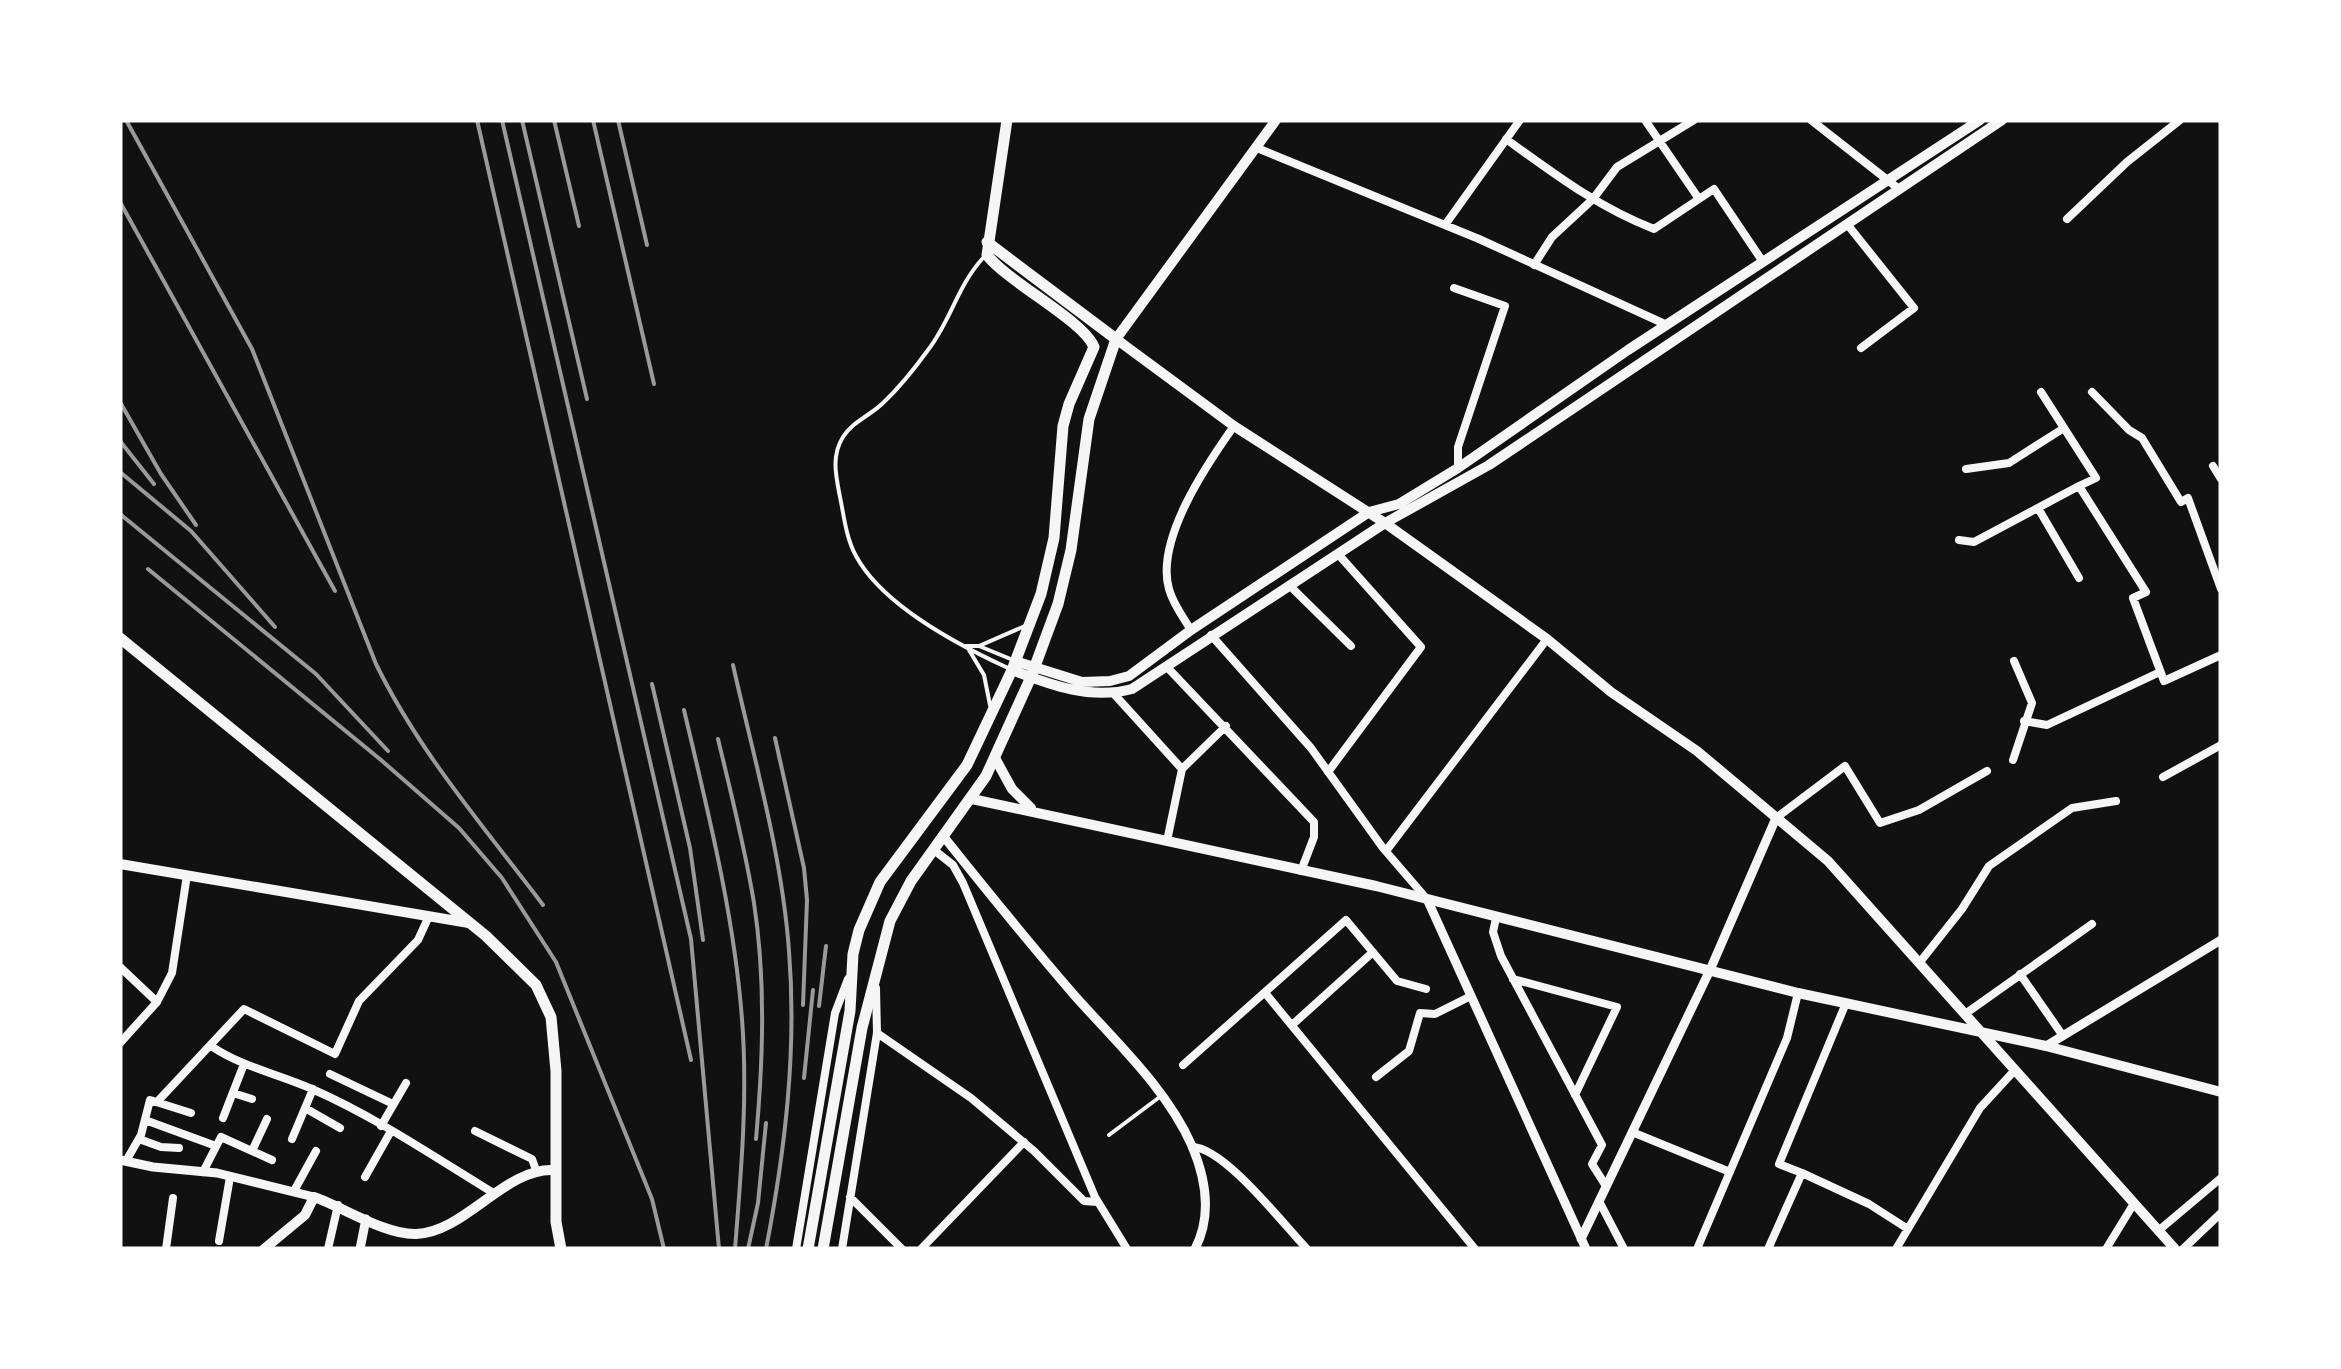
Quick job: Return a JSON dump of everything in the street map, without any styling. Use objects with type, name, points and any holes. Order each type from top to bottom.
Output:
[{"type":"main road","points":[[808,1249],[848,1028],[859,930],[880,882],[967,765],[1014,665],[1041,594],[1054,538],[1063,426],[1094,347],[1084,333],[1004,272],[987,248],[1006,120]]},
{"type":"main road","points":[[823,1249],[862,1028],[896,906],[972,799],[995,758],[1032,672],[1062,586],[1089,420],[1116,338],[1276,120]]},
{"type":"main road","points":[[1032,672],[1082,682],[1129,676],[1369,512],[1399,504],[1458,468],[1628,350],[1980,120]]},
{"type":"main road","points":[[1014,665],[1068,689],[1114,694],[1132,689],[1385,523],[1456,485],[1640,366],[2002,120]]},
{"type":"main road","points":[[987,248],[1234,426],[1385,523],[1698,751],[1828,861],[2175,1249]]},
{"type":"main road","points":[[1628,350],[1640,366]]},
{"type":"main road","points":[[120,638],[471,923],[526,973],[546,1000],[556,1070],[554,1170],[561,1249]]},
{"type":"main road","points":[[995,758],[1012,789],[1036,812]]},
{"type":"main road","points":[[972,799],[1427,899],[1798,993],[2046,1046],[2221,1092]]},
{"type":"main road","points":[[120,864],[471,923]]},
{"type":"main road","points":[[264,1249],[305,1215],[314,1197],[401,1232],[420,1234],[444,1226],[536,1170],[554,1170]]},
{"type":"street","points":[[1445,225],[1520,120]]},
{"type":"street","points":[[1646,120],[1699,199]]},
{"type":"street","points":[[1534,265],[1552,237],[1593,200],[1617,166],[1694,120]]},
{"type":"street","points":[[1812,120],[1899,189]]},
{"type":"street","points":[[2066,219],[2180,120]]},
{"type":"street","points":[[1506,140],[1593,200],[1654,229],[1714,188],[1762,262]]},
{"type":"street","points":[[1257,148],[1445,225],[1668,325]]},
{"type":"street","points":[[1847,224],[1914,308],[1861,348]]},
{"type":"street","points":[[1454,288],[1505,306],[1458,447],[1458,468]]},
{"type":"street","points":[[1959,540],[1974,542],[2096,478],[2041,392]]},
{"type":"street","points":[[2092,392],[2142,438],[2181,502],[2188,498],[2221,589]]},
{"type":"street","points":[[1191,630],[1167,586],[1167,560],[1200,474],[1234,426]]},
{"type":"street","points":[[1966,469],[2008,462],[2064,428]]},
{"type":"street","points":[[2214,466],[2221,478]]},
{"type":"street","points":[[2079,486],[2146,592],[2133,598],[2164,682],[2221,655]]},
{"type":"street","points":[[2038,508],[2080,578]]},
{"type":"street","points":[[1328,772],[1421,647],[1338,554]]},
{"type":"street","points":[[1290,585],[1351,646]]},
{"type":"street","points":[[1211,635],[1328,772],[1427,899],[1581,1246]]},
{"type":"street","points":[[1386,851],[1547,639]]},
{"type":"street","points":[[2013,760],[2032,703],[2014,661]]},
{"type":"street","points":[[1166,666],[1314,822],[1314,837],[1301,871]]},
{"type":"street","points":[[2024,721],[2047,724],[2160,672]]},
{"type":"street","points":[[1114,694],[1182,769]]},
{"type":"street","points":[[1166,841],[1182,769],[1226,726]]},
{"type":"street","points":[[2162,777],[2221,745]]},
{"type":"street","points":[[1581,1246],[1776,818],[1845,766],[1880,823],[1918,810],[1986,771]]},
{"type":"street","points":[[1920,962],[1990,866],[2072,808],[2116,801]]},
{"type":"street","points":[[944,837],[1012,923],[1161,1096],[1192,1147],[1206,1208],[1195,1249]]},
{"type":"street","points":[[934,850],[953,866],[962,883],[1098,1202],[1126,1249]]},
{"type":"street","points":[[120,1043],[158,1002],[172,973],[187,875]]},
{"type":"street","points":[[157,1102],[244,1010],[335,1054],[359,1001],[418,940],[429,916]]},
{"type":"street","points":[[1496,918],[1493,932],[1513,979],[1602,1145],[1592,1164],[1606,1186]]},
{"type":"street","points":[[1183,1065],[1346,920],[1397,980],[1426,989]]},
{"type":"street","points":[[1965,1014],[2092,924]]},
{"type":"street","points":[[2046,1046],[2221,940]]},
{"type":"street","points":[[1292,1026],[1373,952]]},
{"type":"street","points":[[121,970],[158,1002]]},
{"type":"street","points":[[796,1249],[835,1014],[852,970]]},
{"type":"street","points":[[2020,974],[2062,1036]]},
{"type":"street","points":[[1513,979],[1617,1006],[1576,1096]]},
{"type":"street","points":[[842,1249],[877,1033],[876,984]]},
{"type":"street","points":[[1697,1249],[1787,1038],[1798,993]]},
{"type":"street","points":[[1266,994],[1475,1249]]},
{"type":"street","points":[[1376,1077],[1409,1051],[1420,1013],[1436,1014],[1472,996]]},
{"type":"street","points":[[1846,1003],[1780,1164],[1868,1204],[1908,1229]]},
{"type":"street","points":[[877,1033],[971,1098],[1024,1142],[1084,1201],[1098,1202]]},
{"type":"street","points":[[211,1046],[244,1064],[313,1090],[391,1131],[495,1194]]},
{"type":"street","points":[[224,1118],[244,1064]]},
{"type":"street","points":[[1896,1249],[1980,1108],[2014,1071]]},
{"type":"street","points":[[330,1074],[394,1104]]},
{"type":"street","points":[[381,1126],[406,1083]]},
{"type":"street","points":[[292,1139],[313,1090]]},
{"type":"street","points":[[233,1093],[252,1099]]},
{"type":"street","points":[[191,1112],[150,1100],[139,1139],[123,1160],[153,1168],[230,1177],[314,1197]]},
{"type":"street","points":[[305,1108],[340,1128]]},
{"type":"street","points":[[252,1151],[266,1119]]},
{"type":"street","points":[[145,1120],[216,1146]]},
{"type":"street","points":[[365,1177],[391,1131]]},
{"type":"street","points":[[475,1132],[532,1159],[536,1170]]},
{"type":"street","points":[[1632,1132],[1730,1172]]},
{"type":"street","points":[[203,1172],[221,1137],[272,1160]]},
{"type":"street","points":[[139,1139],[160,1147],[179,1148]]},
{"type":"street","points":[[921,1249],[1024,1142]]},
{"type":"street","points":[[1192,1147],[1202,1147],[1232,1169],[1307,1249]]},
{"type":"street","points":[[294,1191],[316,1150]]},
{"type":"street","points":[[1768,1249],[1802,1174]]},
{"type":"street","points":[[219,1241],[230,1177]]},
{"type":"street","points":[[2158,1231],[2221,1178]]},
{"type":"street","points":[[850,1197],[902,1249]]},
{"type":"street","points":[[166,1249],[173,1198]]},
{"type":"street","points":[[1599,1200],[1624,1249]]},
{"type":"street","points":[[328,1249],[338,1205]]},
{"type":"street","points":[[2106,1249],[2134,1205]]},
{"type":"street","points":[[2183,1249],[2221,1213]]},
{"type":"street","points":[[360,1249],[366,1218]]},
{"type":"lane","points":[[987,248],[932,345],[890,396],[849,429],[835,460],[847,532],[854,554],[867,573],[892,599],[966,646],[1014,665]]},
{"type":"lane","points":[[966,646],[979,646],[1030,623]]},
{"type":"lane","points":[[966,646],[988,687],[988,724]]},
{"type":"lane","points":[[979,646],[1014,665]]},
{"type":"lane","points":[[1109,1135],[1161,1096]]},
{"type":"railway","points":[[126,120],[252,349],[376,664],[412,728],[543,905]]},
{"type":"railway","points":[[477,120],[691,1060]]},
{"type":"railway","points":[[502,120],[691,939],[719,1249]]},
{"type":"railway","points":[[522,120],[587,399]]},
{"type":"railway","points":[[554,120],[579,226]]},
{"type":"railway","points":[[593,120],[654,384]]},
{"type":"railway","points":[[618,120],[647,245]]},
{"type":"railway","points":[[120,202],[335,591]]},
{"type":"railway","points":[[120,402],[196,525]]},
{"type":"railway","points":[[120,441],[154,484]]},
{"type":"railway","points":[[120,472],[191,531],[275,627]]},
{"type":"railway","points":[[120,514],[316,674],[388,751]]},
{"type":"railway","points":[[148,569],[459,828],[502,878],[556,962],[652,1199],[664,1249]]},
{"type":"railway","points":[[733,665],[774,843],[789,951],[788,1101],[766,1249]]},
{"type":"railway","points":[[652,684],[690,848],[703,940]]},
{"type":"railway","points":[[684,710],[726,902],[742,1019],[744,1106],[735,1249]]},
{"type":"railway","points":[[775,738],[804,868],[807,900],[803,1005]]},
{"type":"railway","points":[[718,739],[758,932],[762,1021],[756,1139]]},
{"type":"railway","points":[[819,1006],[826,946]]},
{"type":"railway","points":[[804,1078],[813,990]]},
{"type":"railway","points":[[748,1249],[758,1203],[766,1123]]}]
